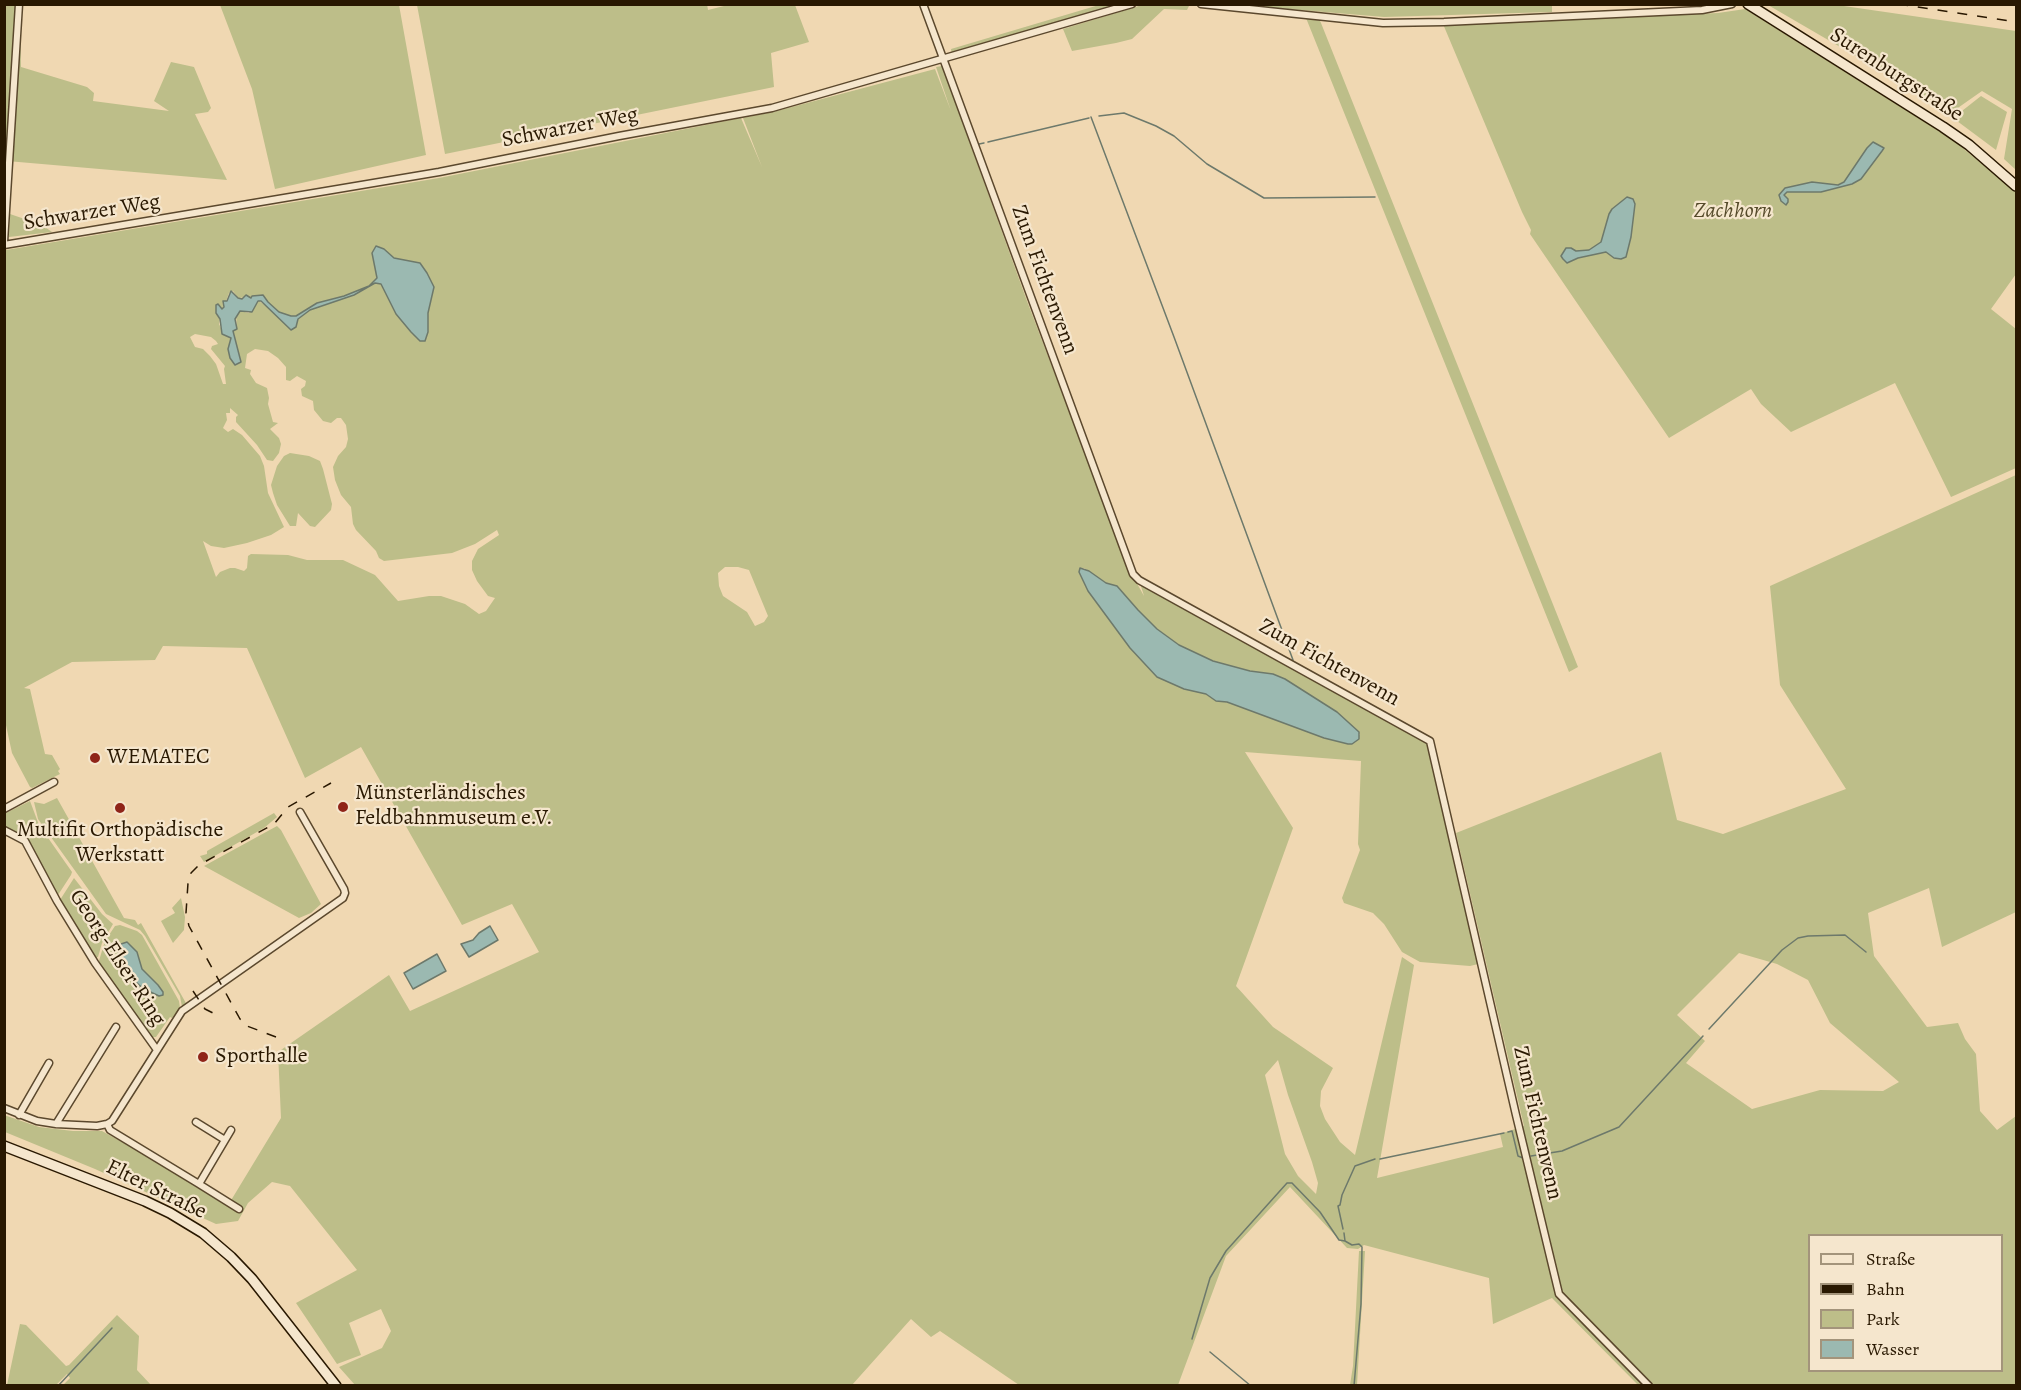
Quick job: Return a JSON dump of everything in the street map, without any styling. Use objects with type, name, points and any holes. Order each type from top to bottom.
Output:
[{"type":"main road","name":"Surenburgstraße","points":[[1748,4],[1943,127],[1969,145],[2016,186]]},
{"type":"main road","name":"Elter Straße","points":[[4,1146],[145,1201],[203,1233],[247,1274],[336,1386]]},
{"type":"street","points":[[4,244],[19,4]]},
{"type":"street","name":"Zum Fichtenvenn","points":[[923,4],[1133,573],[1139,580],[1430,741],[1559,1294],[1649,1386]]},
{"type":"street","name":"Schwarzer Weg","points":[[4,244],[439,172],[772,108],[1132,4]]},
{"type":"street","points":[[1201,4],[1383,23],[1702,10],[1732,4]]},
{"type":"street","points":[[4,810],[54,782]]},
{"type":"street","name":"Georg-Elser-Ring","points":[[107,1124],[117,1117],[182,1011],[345,895],[345,889],[300,812]]},
{"type":"street","name":"Georg-Elser-Ring","points":[[4,830],[25,841],[57,901],[99,970],[157,1050]]},
{"type":"street","name":"Georg-Elser-Ring","points":[[56,1124],[116,1027]]},
{"type":"street","points":[[19,1115],[49,1063]]},
{"type":"street","points":[[4,1108],[19,1115],[56,1124],[97,1126],[107,1124],[110,1130],[239,1209]]},
{"type":"street","points":[[195,1122],[225,1140]]},
{"type":"street","points":[[199,1184],[231,1130]]},
{"type":"green space","points":[[5,4],[20,5],[21,67],[87,87],[94,93],[93,101],[169,111],[154,101],[171,62],[194,67],[211,108],[208,112],[195,114],[227,180],[7,161],[5,183]]},
{"type":"green space","points":[[707,4],[708,10],[728,5],[795,5],[809,42],[771,53],[774,87],[445,154],[417,5]]},
{"type":"green space","points":[[1552,4],[1552,12],[1384,17],[1241,5]]},
{"type":"green space","points":[[220,5],[399,5],[426,155],[275,189],[252,89]]},
{"type":"green space","points":[[1099,5],[1121,5],[952,55],[951,49]]},
{"type":"green space","points":[[1142,5],[1189,6],[1187,10],[1164,9],[1132,39],[1116,43],[1072,51],[1063,29]]},
{"type":"green space","points":[[1768,5],[1837,5],[2016,31],[2016,170],[2004,159],[2012,109],[1982,91],[1952,112]]},
{"type":"green space","name":"Zachhorn","points":[[1745,9],[1953,140],[2016,192],[2016,274],[1991,309],[2016,329],[2016,468],[1951,497],[1895,383],[1791,432],[1761,404],[1751,389],[1669,438],[1530,234],[1531,230],[1443,24],[1718,13]]},
{"type":"green space","points":[[1306,18],[1319,18],[1578,667],[1569,672]]},
{"type":"green space","points":[[942,66],[1027,301],[1129,569],[1144,596],[1140,583],[1426,739],[1429,744],[1478,964],[1470,966],[1420,962],[1402,952],[1384,924],[1373,913],[1344,903],[1342,898],[1360,850],[1358,844],[1361,761],[1245,752],[1293,828],[1236,986],[1273,1027],[1333,1068],[1321,1091],[1320,1106],[1325,1119],[1340,1142],[1355,1155],[1402,957],[1414,965],[1377,1178],[1503,1147],[1500,1134],[1524,1126],[1456,833],[1661,752],[1677,820],[1723,834],[1846,789],[1780,685],[1770,586],[2016,475],[2016,912],[1942,947],[1929,888],[1868,913],[1874,956],[1927,1027],[1958,1023],[1965,1039],[1976,1054],[1980,1111],[1997,1130],[2016,1116],[2016,1385],[1638,1385],[1552,1298],[1493,1324],[1489,1278],[1364,1245],[1358,1249],[1347,1248],[1290,1187],[1226,1256],[1178,1385],[1019,1385],[940,1331],[931,1337],[911,1319],[852,1385],[355,1385],[339,1367],[382,1348],[391,1331],[381,1309],[349,1323],[361,1355],[337,1364],[296,1303],[357,1270],[290,1186],[272,1182],[248,1203],[238,1221],[216,1224],[95,1169],[5,1132],[4,1115],[39,1127],[73,1131],[102,1131],[230,1202],[281,1118],[278,1052],[389,975],[410,1011],[539,952],[512,904],[462,925],[361,747],[305,778],[247,648],[163,646],[155,660],[72,662],[24,688],[30,689],[45,754],[52,755],[60,769],[58,771],[60,774],[30,787],[12,753],[4,716],[4,283],[6,250],[439,178],[741,118],[762,167],[743,118],[935,69],[951,111],[936,67]],"holes":[[[384,249],[394,258],[420,263],[434,287],[428,313],[428,332],[396,314],[381,284],[375,283],[354,295],[310,310],[298,319],[296,327],[259,301],[249,313],[240,311],[236,315],[237,328],[233,330],[240,358],[228,349],[231,337],[222,330],[216,313],[218,304],[222,309],[224,307],[229,293],[233,291],[238,298],[249,297],[268,302],[279,312],[296,316],[317,303],[369,286],[377,278],[372,253]],[[195,334],[211,337],[216,341],[218,344],[212,346],[211,349],[225,366],[226,384],[223,384],[216,364],[210,356],[203,349],[195,347],[190,337]],[[255,349],[268,351],[278,358],[286,367],[286,380],[290,381],[297,376],[306,381],[305,386],[301,389],[302,396],[313,401],[314,410],[323,421],[331,423],[341,418],[346,425],[348,439],[346,447],[338,456],[333,467],[335,480],[341,495],[351,507],[356,530],[376,551],[379,558],[384,561],[452,553],[475,544],[497,530],[499,535],[478,549],[472,561],[472,570],[477,581],[488,596],[495,598],[486,611],[479,614],[465,604],[441,596],[398,601],[375,575],[343,560],[307,560],[288,555],[251,554],[248,556],[247,568],[244,571],[230,568],[220,572],[216,577],[203,541],[211,546],[224,548],[271,535],[284,527],[268,493],[260,456],[242,435],[233,429],[228,432],[223,428],[227,420],[226,413],[230,413],[230,408],[238,415],[236,422],[267,460],[273,461],[279,453],[281,444],[279,438],[270,429],[278,423],[273,422],[267,388],[256,383],[250,374],[251,370],[245,368],[247,354]],[[725,567],[749,570],[768,616],[764,622],[755,626],[747,612],[723,596],[718,573]],[[1084,568],[1106,583],[1118,587],[1157,629],[1179,645],[1212,661],[1250,671],[1273,674],[1360,735],[1324,738],[1157,677],[1130,648],[1088,591],[1079,572]],[[1739,953],[1777,964],[1808,980],[1830,1023],[1899,1082],[1883,1091],[1820,1090],[1752,1109],[1686,1063],[1705,1041],[1677,1015]],[[1278,1060],[1318,1183],[1316,1194],[1298,1176],[1285,1154],[1265,1075]]]},
{"type":"green space","points":[[1981,96],[2007,112],[1996,150],[1953,118]]},
{"type":"green space","points":[[10,214],[42,225],[52,232],[9,237]]},
{"type":"green space","points":[[290,453],[309,456],[320,461],[323,469],[332,504],[331,510],[315,527],[310,526],[298,513],[296,526],[290,526],[277,505],[271,485],[277,466],[284,456]]},
{"type":"green space","points":[[57,798],[124,918],[135,920],[138,925],[141,923],[186,1006],[182,1007],[180,996],[145,936],[140,930],[106,914],[38,819],[34,802],[44,804]]},
{"type":"green space","points":[[30,801],[39,825],[72,872],[58,895],[27,839],[5,826],[4,814]]},
{"type":"green space","points":[[274,813],[277,817],[264,828],[204,862],[200,856],[207,854],[207,851]]},
{"type":"green space","points":[[277,826],[321,904],[311,913],[299,918],[204,866]]},
{"type":"green space","points":[[74,878],[102,914],[113,924],[102,943],[98,957],[95,958],[60,900]]},
{"type":"green space","points":[[181,898],[185,917],[184,930],[173,943],[161,921],[175,913],[172,908]]},
{"type":"green space","points":[[120,925],[142,935],[179,1001],[180,1008],[172,1018],[170,1017],[156,1037],[150,1037],[98,964],[105,941],[115,926]]},
{"type":"green space","points":[[1359,1251],[1365,1251],[1357,1385],[1350,1385],[1353,1366]]},
{"type":"green space","points":[[117,1315],[139,1336],[137,1370],[151,1385],[63,1385],[70,1378],[67,1374],[56,1385],[7,1385],[20,1324],[26,1325],[66,1366]]},
{"type":"water","points":[[1873,142],[1884,148],[1861,179],[1852,184],[1821,192],[1787,192],[1784,195],[1788,199],[1786,205],[1781,201],[1779,195],[1785,188],[1812,182],[1838,185],[1844,182]]},
{"type":"water","points":[[1627,197],[1633,199],[1635,204],[1626,257],[1614,258],[1606,252],[1578,258],[1567,263],[1561,256],[1566,248],[1576,251],[1589,250],[1601,242],[1609,214]]},
{"type":"water","points":[[376,246],[384,249],[394,258],[420,263],[427,273],[434,287],[425,341],[420,341],[411,332],[396,314],[381,284],[375,283],[354,295],[310,310],[298,319],[296,327],[291,330],[261,301],[258,301],[252,312],[240,311],[235,319],[237,329],[233,331],[241,362],[235,365],[228,349],[231,338],[222,334],[220,319],[216,313],[216,305],[218,304],[222,309],[223,301],[227,301],[231,291],[242,299],[246,295],[251,298],[263,295],[279,312],[296,316],[317,303],[369,286],[377,278],[372,253]]},
{"type":"water","points":[[1080,568],[1089,571],[1106,583],[1117,586],[1157,629],[1179,645],[1213,661],[1250,671],[1273,674],[1285,679],[1337,712],[1359,732],[1359,739],[1348,744],[1324,738],[1227,702],[1216,701],[1206,694],[1184,689],[1157,677],[1130,648],[1088,591],[1079,572]]},
{"type":"water","points":[[490,926],[498,940],[469,957],[461,944],[473,940]]},
{"type":"water","points":[[127,942],[137,952],[142,969],[158,985],[163,995],[159,996],[142,988],[131,973],[115,964],[121,944]]},
{"type":"water","points":[[437,954],[446,971],[413,989],[404,973]]},
{"type":"waterway","points":[[1099,116],[1124,113],[1156,126],[1174,136],[1207,164],[1264,198],[1375,197]]},
{"type":"waterway","points":[[1091,117],[1293,660]]},
{"type":"waterway","points":[[988,142],[1089,118]]},
{"type":"waterway","points":[[979,144],[984,143]]},
{"type":"waterway","points":[[1709,1029],[1782,950],[1798,938],[1845,935],[1866,952]]},
{"type":"waterway","points":[[140,986],[140,993]]},
{"type":"waterway","points":[[1531,1156],[1562,1151],[1619,1127],[1703,1036]]},
{"type":"waterway","points":[[1508,1132],[1512,1131],[1518,1156],[1523,1158]]},
{"type":"waterway","points":[[1380,1159],[1504,1133]]},
{"type":"waterway","points":[[1343,1229],[1338,1206],[1355,1166],[1375,1159]]},
{"type":"waterway","points":[[1192,1339],[1210,1278],[1226,1251],[1287,1183],[1292,1183],[1320,1212],[1339,1240],[1345,1241]]},
{"type":"waterway","points":[[1344,1233],[1345,1241],[1352,1245],[1359,1244],[1362,1247],[1361,1304],[1354,1386]]},
{"type":"waterway","points":[[58,1386],[112,1328]]},
{"type":"waterway","points":[[1210,1352],[1251,1386]]},
{"type":"railway","points":[[1898,4],[2016,22]]},
{"type":"railway","points":[[276,1037],[247,1026],[240,1019],[189,926],[186,913],[188,883],[191,873],[199,865],[274,824],[288,807],[331,783]]},
{"type":"railway","points":[[193,991],[205,1009],[217,1015]]},
{"type":"place","name":"WEMATEC","points":[[95,758]]},
{"type":"place","name":"Münsterländisches Feldbahnmuseum e.V.","points":[[343,807]]},
{"type":"place","name":"Multifit Orthopädische Werkstatt","points":[[120,808]]},
{"type":"place","name":"Sporthalle","points":[[203,1057]]}]
